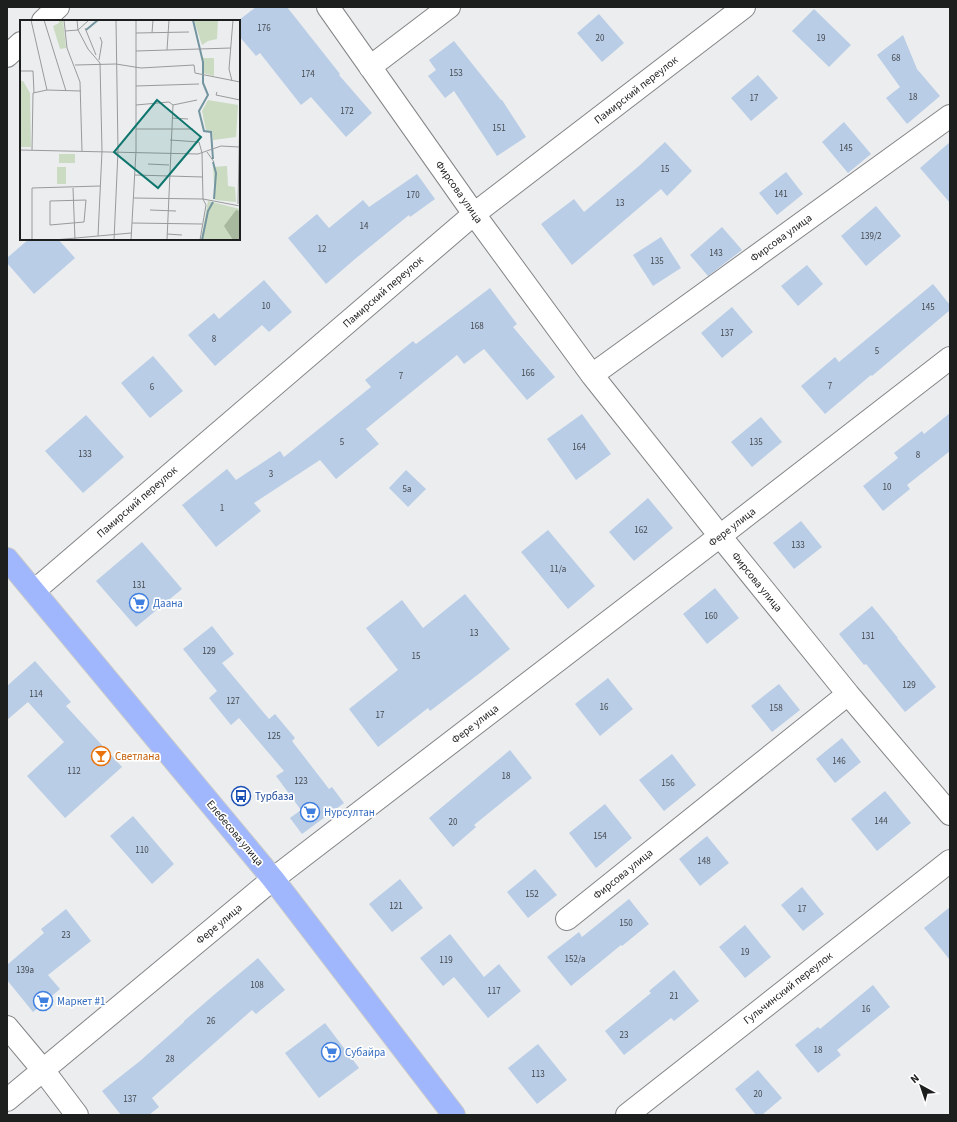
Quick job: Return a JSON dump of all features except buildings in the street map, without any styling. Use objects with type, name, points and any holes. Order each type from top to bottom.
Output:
[{"type":"main road","name":"Елебесова улица","points":[[7,559],[273,879],[454,1115]]},
{"type":"street","points":[[44,20],[58,7]]},
{"type":"street","name":"Фирсова улица","points":[[328,7],[474,214],[592,375],[848,694],[950,814]]},
{"type":"street","points":[[370,67],[449,7]]},
{"type":"street","name":"Памирский переулок","points":[[34,591],[474,214],[744,7]]},
{"type":"street","points":[[7,56],[20,44]]},
{"type":"street","name":"Фирсова улица","points":[[592,375],[950,116]]},
{"type":"street","name":"Фере улица","points":[[7,1100],[273,879],[950,358]]},
{"type":"street","name":"Фирсова улица","points":[[567,919],[848,694]]},
{"type":"street","name":"Гульчинский переулок","points":[[627,1115],[950,861]]},
{"type":"street","points":[[7,1027],[43,1070],[77,1115]]},
{"type":"place","name":"Даана","points":[[139,603]]},
{"type":"place","name":"Светлана","points":[[101,756]]},
{"type":"place","name":"Турбаза","points":[[241,796]]},
{"type":"place","name":"Нурсултан","points":[[310,812]]},
{"type":"place","name":"Маркет #1","points":[[43,1001]]},
{"type":"place","name":"Субайра","points":[[331,1052]]}]
